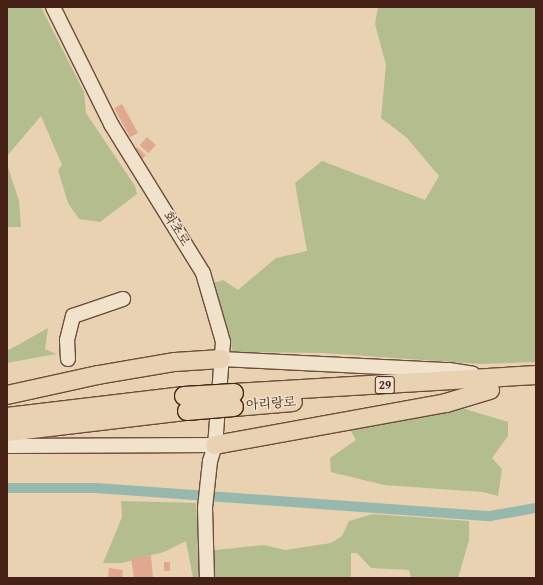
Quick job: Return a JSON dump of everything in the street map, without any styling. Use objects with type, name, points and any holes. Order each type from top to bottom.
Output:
[{"type":"main road","points":[[7,395],[114,372],[221,359]]},
{"type":"main road","name":"아리랑로","points":[[491,384],[536,375]]},
{"type":"main road","points":[[215,445],[446,403],[491,384]]},
{"type":"main road","name":"아리랑로","points":[[7,417],[234,400],[491,384],[536,387]]},
{"type":"main road","name":"아리랑로","points":[[7,432],[186,404]]},
{"type":"street","name":"화초로","points":[[57,9],[111,124],[203,273],[223,342],[215,445],[209,471],[205,508],[207,578]]},
{"type":"street","points":[[68,359],[67,340],[73,316],[123,299]]},
{"type":"street","points":[[221,359],[449,370],[491,384]]},
{"type":"street","points":[[7,446],[215,445]]},
{"type":"green space","points":[[7,7],[41,7],[84,92],[86,113],[135,186],[137,194],[100,222],[79,219],[68,203],[58,170],[62,165],[41,116],[7,156]]},
{"type":"green space","points":[[378,7],[536,7],[536,362],[480,364],[324,353],[233,352],[214,283],[223,280],[238,290],[276,258],[307,251],[295,183],[322,161],[425,200],[439,176],[407,138],[381,118],[386,65],[375,24]]},
{"type":"green space","points":[[7,164],[19,201],[21,227],[7,227]]},
{"type":"green space","points":[[48,328],[45,349],[56,354],[7,363],[7,351]]},
{"type":"green space","points":[[462,408],[508,422],[508,436],[492,458],[502,469],[498,496],[483,492],[384,485],[331,472],[330,458],[356,440],[350,429]]},
{"type":"green space","points":[[121,501],[196,503],[200,573],[215,550],[264,545],[285,550],[331,543],[342,536],[349,521],[373,514],[469,521],[469,540],[458,578],[411,578],[409,570],[371,568],[357,553],[351,553],[351,578],[193,578],[186,541],[164,552],[122,563],[103,563],[122,517]]},
{"type":"building","points":[[122,104],[138,133],[130,137],[114,108]]},
{"type":"building","points":[[147,137],[156,145],[149,153],[140,145]]},
{"type":"building","points":[[137,147],[146,155],[143,159],[134,151]]},
{"type":"building","points":[[151,556],[153,578],[134,578],[131,558]]},
{"type":"building","points":[[164,562],[170,562],[170,571],[164,571]]},
{"type":"building","points":[[109,568],[123,570],[122,578],[108,578]]},
{"type":"waterway","points":[[7,488],[96,488],[490,516],[536,508]]}]
